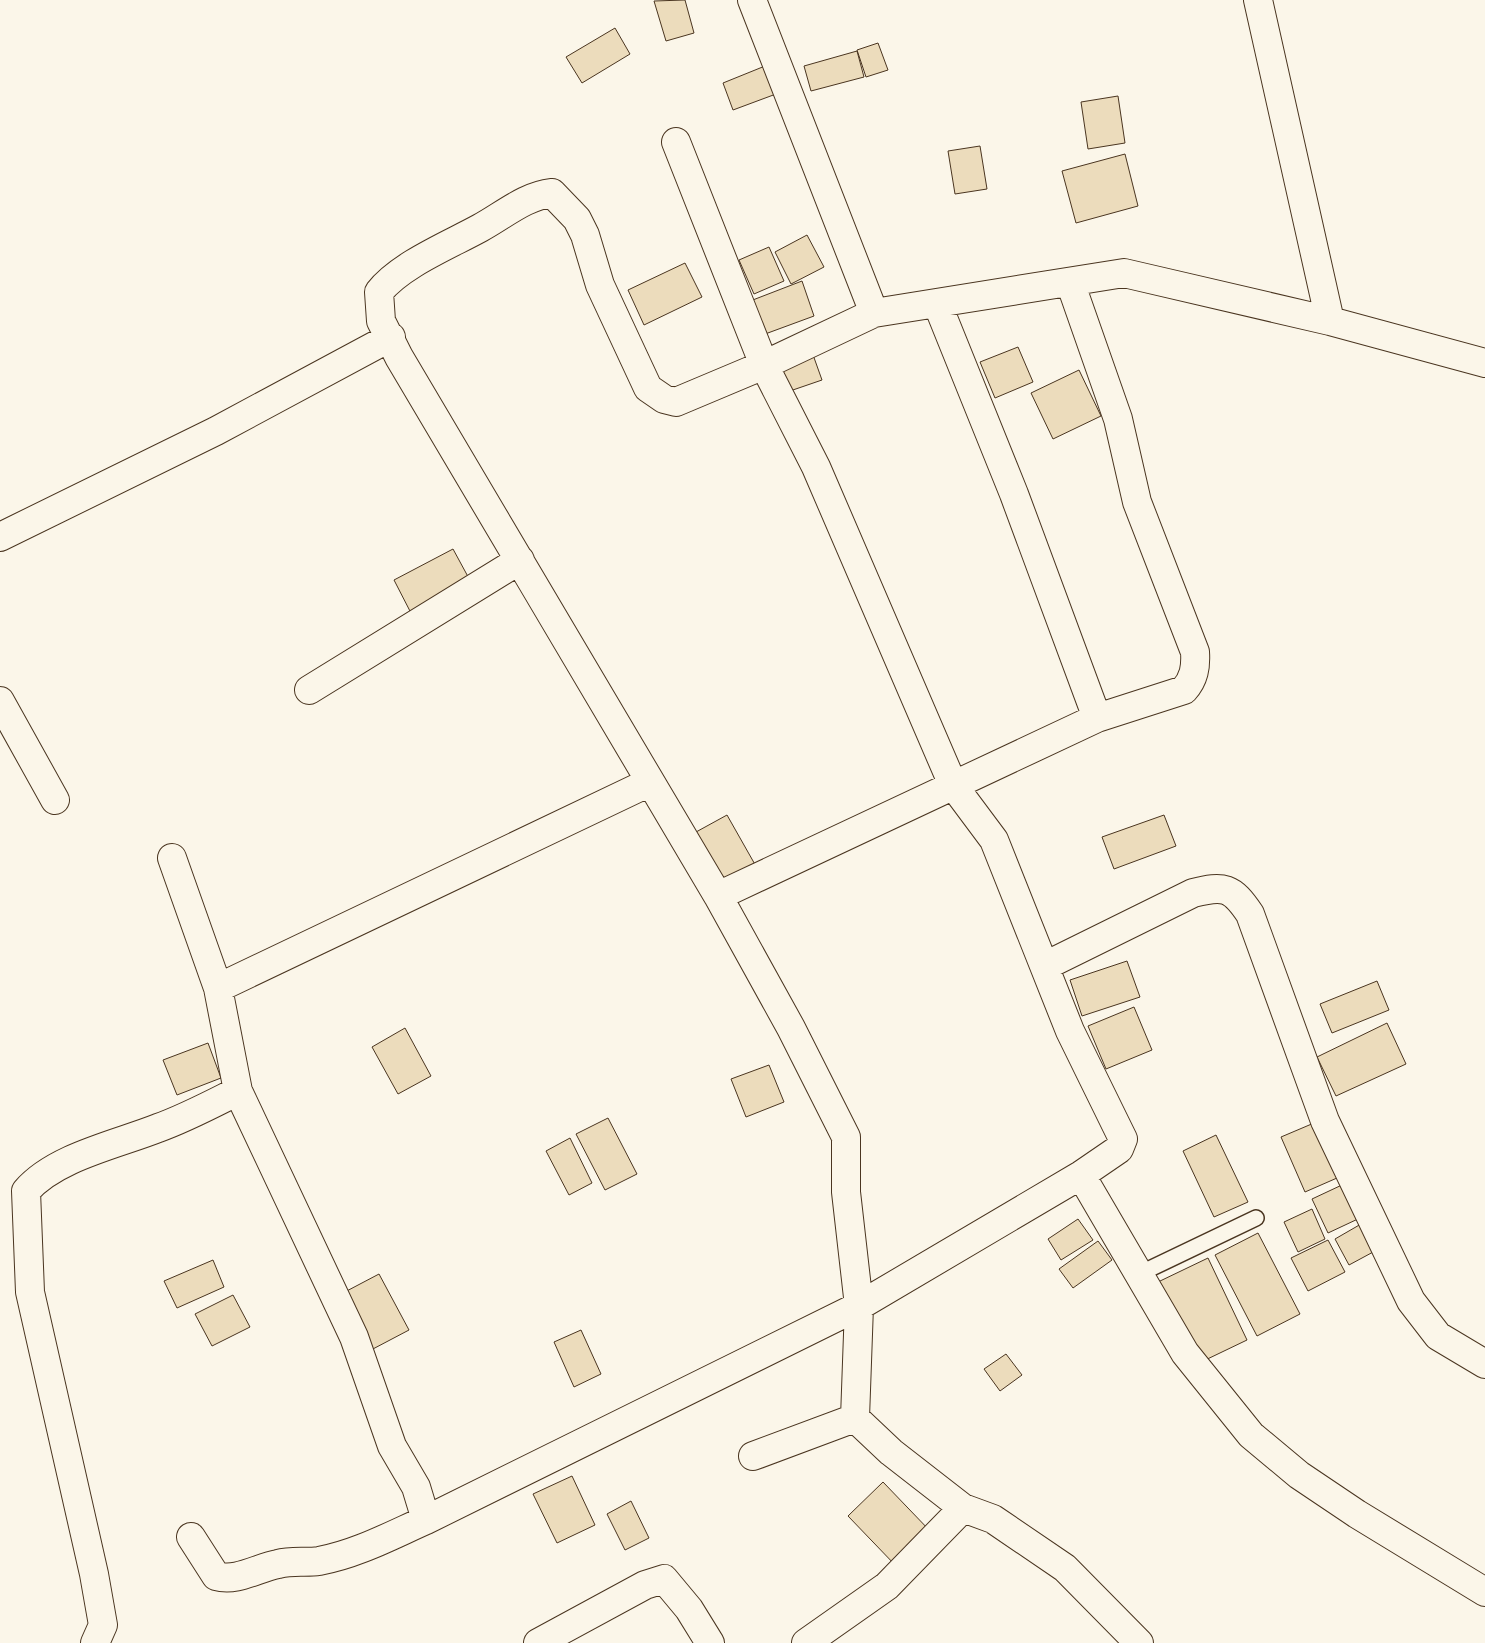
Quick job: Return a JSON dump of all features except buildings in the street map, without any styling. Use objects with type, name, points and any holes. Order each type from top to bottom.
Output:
[{"type":"street","points":[[752,0],[874,313]]},
{"type":"street","points":[[1258,0],[1330,321]]},
{"type":"street","points":[[191,1537],[216,1576],[224,1579],[249,1574],[277,1564],[300,1560],[318,1561],[338,1556],[426,1520],[859,1306],[1081,1175],[1119,1149],[1123,1139],[1070,1031],[994,840],[953,785],[816,467],[764,364],[676,142]]},
{"type":"street","points":[[1139,1643],[1065,1568],[993,1520],[963,1508],[891,1452],[855,1418],[859,1306],[846,1192],[846,1137],[791,1028],[718,896],[399,357],[382,321],[378,304],[379,292],[384,285],[401,272],[499,218],[517,205],[540,194],[552,193],[577,219],[585,234],[600,285],[648,388],[664,399],[676,402],[874,313],[1124,273],[1330,321],[1485,363]]},
{"type":"street","points":[[718,896],[1097,718],[1184,690],[1191,682],[1194,671],[1195,652],[1137,502],[1118,418],[1070,282]]},
{"type":"street","points":[[937,303],[1014,494],[1097,718]]},
{"type":"street","points":[[0,537],[216,431],[391,337]]},
{"type":"street","points":[[309,690],[520,560]]},
{"type":"street","points":[[0,701],[55,800]]},
{"type":"street","points":[[218,988],[650,782]]},
{"type":"street","points":[[172,858],[218,988],[238,1091],[354,1337],[392,1446],[416,1487],[426,1520]]},
{"type":"street","points":[[1045,966],[1193,893],[1216,887],[1232,891],[1250,914],[1325,1120],[1411,1301],[1438,1336],[1485,1364]]},
{"type":"street","points":[[95,1643],[102,1625],[94,1574],[30,1292],[26,1191],[35,1182],[69,1161],[160,1128],[238,1091]]},
{"type":"street","points":[[1081,1175],[1185,1353],[1251,1435],[1298,1475],[1357,1514],[1485,1592]]},
{"type":"street","points":[[753,1456],[855,1418]]},
{"type":"street","points":[[806,1643],[887,1586],[963,1508]]},
{"type":"street","points":[[538,1643],[645,1585],[664,1579],[689,1609],[710,1643]]},
{"type":"lane","points":[[1139,1274],[1256,1218]]}]
